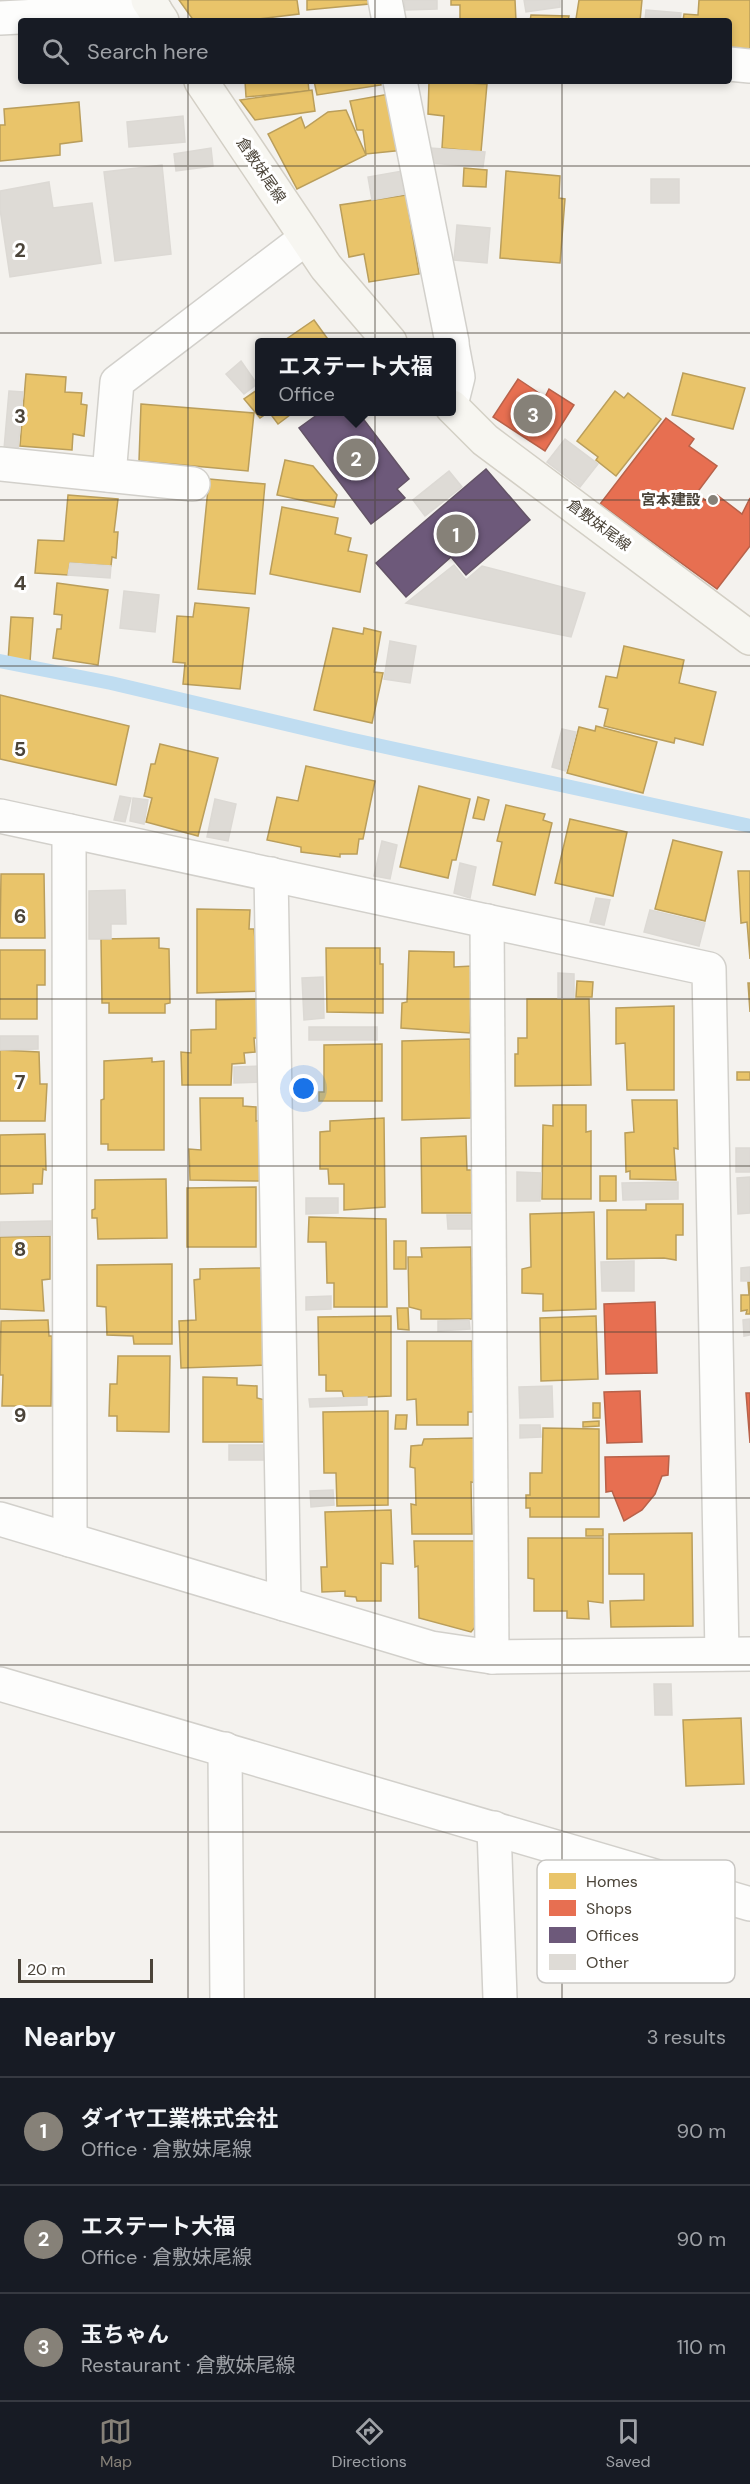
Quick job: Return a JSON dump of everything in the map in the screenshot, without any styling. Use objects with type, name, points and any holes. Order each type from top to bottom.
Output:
[{"type":"main road","name":"倉敷妹尾線","points":[[203,84],[326,267],[387,338]]},
{"type":"main road","name":"倉敷妹尾線","points":[[456,411],[485,440],[750,638]]},
{"type":"street","points":[[385,0],[388,18]]},
{"type":"street","points":[[0,18],[155,10]]},
{"type":"street","points":[[732,64],[750,66]]},
{"type":"street","points":[[401,84],[451,338]]},
{"type":"street","points":[[109,476],[117,382],[306,238]]},
{"type":"street","points":[[456,366],[458,377],[456,385]]},
{"type":"street","points":[[0,464],[192,484]]},
{"type":"street","points":[[0,816],[709,969],[736,1654],[492,1657],[431,1648],[0,1519]]},
{"type":"street","points":[[69,831],[70,1540]]},
{"type":"street","points":[[271,874],[284,1604]]},
{"type":"street","points":[[488,921],[492,1657]]},
{"type":"street","points":[[0,1684],[600,1860]]},
{"type":"street","points":[[225,1749],[227,1998]]},
{"type":"street","points":[[494,1828],[500,1998]]},
{"type":"street","points":[[735,1900],[750,1905]]},
{"type":"building: Homes","points":[[179,0],[297,0],[299,14],[266,18],[192,18]]},
{"type":"building: Homes","points":[[307,0],[368,0],[369,4],[307,10]]},
{"type":"building: Homes","points":[[451,0],[515,0],[516,18],[460,18],[460,5],[451,5]]},
{"type":"building: Homes","points":[[579,0],[642,0],[640,18],[576,18]]},
{"type":"building: Homes","points":[[699,0],[750,0],[750,49],[732,47],[732,18],[683,18],[684,14],[698,15]]},
{"type":"building: Homes","points":[[531,15],[569,16],[569,18],[530,18]]},
{"type":"building: Homes","points":[[245,84],[308,84],[309,91],[246,97]]},
{"type":"building: Homes","points":[[315,84],[381,85],[317,95]]},
{"type":"building: Homes","points":[[429,84],[487,84],[481,152],[442,148],[444,116],[428,114]]},
{"type":"building: Homes","points":[[312,90],[315,111],[255,120],[240,100]]},
{"type":"building: Homes","points":[[389,94],[404,150],[366,154],[363,130],[357,130],[350,101]]},
{"type":"building: Homes","points":[[79,102],[82,141],[60,144],[60,155],[0,161],[0,125],[5,125],[4,109]]},
{"type":"building: Homes","points":[[346,110],[366,155],[297,189],[268,134],[301,117],[305,128],[328,112]]},
{"type":"building: Homes","points":[[464,168],[487,170],[486,187],[463,186]]},
{"type":"building: Homes","points":[[506,171],[560,176],[559,198],[565,199],[560,263],[500,258]]},
{"type":"building: Homes","points":[[406,195],[419,274],[369,282],[364,254],[349,257],[340,205]]},
{"type":"building: Homes","points":[[314,320],[327,338],[288,338]]},
{"type":"building: Homes","points":[[683,373],[745,388],[733,429],[672,415]]},
{"type":"building: Homes","points":[[26,374],[66,377],[65,392],[82,393],[81,404],[87,405],[84,436],[73,434],[72,450],[20,446]]},
{"type":"building: Homes","points":[[255,391],[255,412],[244,399]]},
{"type":"building: Homes","points":[[615,391],[624,398],[628,393],[661,419],[616,476],[596,460],[598,457],[577,441]]},
{"type":"building: Homes","points":[[141,404],[254,413],[248,471],[139,461]]},
{"type":"building: Homes","points":[[272,416],[289,416],[278,424]]},
{"type":"building: Homes","points":[[285,460],[313,466],[337,495],[334,507],[277,495]]},
{"type":"building: Homes","points":[[209,479],[265,484],[255,594],[198,589]]},
{"type":"building: Homes","points":[[68,495],[118,499],[114,532],[118,532],[116,558],[112,557],[111,566],[70,563],[68,575],[35,573],[38,540],[64,541]]},
{"type":"building: Homes","points":[[282,507],[338,518],[335,534],[351,538],[348,551],[367,555],[360,592],[270,574]]},
{"type":"building: Homes","points":[[57,583],[108,590],[98,665],[53,658],[57,629],[61,629],[62,615],[54,614]]},
{"type":"building: Homes","points":[[195,603],[249,608],[240,689],[183,684],[185,663],[173,662],[177,616],[193,617]]},
{"type":"building: Homes","points":[[11,617],[33,618],[30,662],[8,661]]},
{"type":"building: Homes","points":[[333,628],[363,634],[364,628],[381,632],[374,672],[383,673],[372,723],[314,710]]},
{"type":"building: Homes","points":[[624,646],[684,660],[679,683],[716,692],[703,745],[675,738],[674,743],[604,726],[608,709],[599,707],[606,676],[617,678]]},
{"type":"building: Homes","points":[[0,695],[129,726],[116,785],[0,759]]},
{"type":"building: Homes","points":[[596,726],[657,742],[643,793],[567,773],[579,727],[595,731]]},
{"type":"building: Homes","points":[[160,744],[218,758],[198,836],[146,822],[152,798],[144,796],[151,764],[155,764]]},
{"type":"building: Homes","points":[[306,766],[375,781],[363,839],[359,839],[357,854],[340,854],[340,857],[301,852],[301,847],[267,840],[277,797],[298,801]]},
{"type":"building: Homes","points":[[419,786],[470,799],[456,860],[452,860],[448,878],[400,867]]},
{"type":"building: Homes","points":[[478,797],[489,800],[484,820],[473,818]]},
{"type":"building: Homes","points":[[506,805],[545,814],[543,820],[552,823],[535,895],[493,885],[502,842],[497,841]]},
{"type":"building: Homes","points":[[570,819],[627,832],[613,896],[555,883]]},
{"type":"building: Homes","points":[[673,840],[722,852],[705,921],[655,909]]},
{"type":"building: Homes","points":[[738,871],[750,871],[750,959],[747,922],[741,923]]},
{"type":"building: Homes","points":[[1,874],[44,874],[45,938],[0,938]]},
{"type":"building: Homes","points":[[197,909],[250,910],[249,929],[254,929],[260,991],[197,993]]},
{"type":"building: Homes","points":[[159,938],[159,948],[169,949],[170,1003],[165,1004],[165,1013],[109,1013],[109,1003],[102,1003],[101,939]]},
{"type":"building: Homes","points":[[326,948],[380,948],[380,964],[383,964],[383,1013],[327,1012]]},
{"type":"building: Homes","points":[[0,950],[45,950],[45,985],[37,985],[37,1019],[0,1019]]},
{"type":"building: Homes","points":[[409,951],[454,952],[454,967],[472,966],[470,1033],[401,1028],[402,1003],[407,1002]]},
{"type":"building: Homes","points":[[577,981],[593,982],[592,997],[576,997]]},
{"type":"building: Homes","points":[[748,983],[750,983],[750,1012]]},
{"type":"building: Homes","points":[[259,999],[260,1038],[254,1038],[255,1052],[244,1053],[245,1063],[232,1064],[231,1085],[182,1085],[181,1052],[191,1053],[191,1030],[216,1029],[216,1000]]},
{"type":"building: Homes","points":[[527,999],[589,999],[591,1085],[515,1086],[515,1054],[518,1054],[518,1038],[527,1038]]},
{"type":"building: Homes","points":[[674,1006],[674,1090],[627,1090],[625,1043],[616,1044],[616,1008]]},
{"type":"building: Homes","points":[[470,1039],[471,1118],[402,1120],[402,1041]]},
{"type":"building: Homes","points":[[382,1044],[382,1101],[319,1101],[319,1092],[324,1092],[324,1045]]},
{"type":"building: Homes","points":[[0,1050],[39,1052],[40,1084],[47,1084],[45,1121],[0,1121]]},
{"type":"building: Homes","points":[[152,1058],[152,1062],[164,1061],[164,1150],[108,1150],[108,1144],[101,1144],[104,1061]]},
{"type":"building: Homes","points":[[737,1072],[750,1072],[750,1080],[737,1080]]},
{"type":"building: Homes","points":[[200,1098],[243,1098],[243,1106],[256,1107],[256,1121],[262,1120],[262,1181],[190,1180],[189,1149],[201,1150]]},
{"type":"building: Homes","points":[[632,1100],[677,1100],[678,1149],[674,1148],[676,1180],[630,1179],[630,1171],[626,1172],[625,1133],[634,1132]]},
{"type":"building: Homes","points":[[553,1105],[586,1105],[586,1132],[591,1131],[591,1199],[542,1199],[543,1125],[553,1126]]},
{"type":"building: Homes","points":[[384,1118],[385,1207],[344,1210],[344,1184],[329,1184],[328,1169],[320,1169],[320,1132],[330,1131],[330,1121]]},
{"type":"building: Homes","points":[[45,1134],[46,1170],[43,1169],[42,1184],[33,1184],[33,1193],[0,1194],[0,1135]]},
{"type":"building: Homes","points":[[466,1136],[467,1170],[476,1170],[476,1213],[422,1213],[421,1138]]},
{"type":"building: Homes","points":[[600,1176],[616,1176],[616,1201],[600,1201]]},
{"type":"building: Homes","points":[[166,1179],[167,1238],[98,1239],[97,1218],[92,1218],[92,1210],[95,1209],[95,1180]]},
{"type":"building: Homes","points":[[256,1187],[256,1247],[187,1247],[187,1188]]},
{"type":"building: Homes","points":[[646,1204],[683,1204],[683,1235],[676,1235],[676,1260],[664,1258],[607,1259],[607,1210],[646,1210]]},
{"type":"building: Homes","points":[[594,1212],[596,1309],[543,1311],[543,1294],[522,1293],[522,1269],[531,1267],[530,1214]]},
{"type":"building: Homes","points":[[309,1217],[386,1219],[387,1307],[334,1307],[334,1283],[327,1283],[326,1242],[308,1242]]},
{"type":"building: Homes","points":[[50,1236],[50,1279],[42,1280],[44,1311],[0,1309],[0,1237]]},
{"type":"building: Homes","points":[[394,1241],[406,1241],[406,1269],[394,1269]]},
{"type":"building: Homes","points":[[471,1247],[472,1319],[421,1319],[421,1310],[409,1307],[408,1257],[422,1257],[421,1248]]},
{"type":"building: Homes","points":[[172,1264],[172,1344],[134,1344],[133,1336],[107,1335],[106,1307],[97,1306],[97,1265]]},
{"type":"building: Homes","points":[[261,1268],[268,1365],[181,1368],[179,1321],[196,1320],[194,1280],[200,1279],[200,1269]]},
{"type":"building: Homes","points":[[748,1282],[750,1282],[750,1314],[746,1314],[747,1310],[741,1311],[741,1295],[749,1295]]},
{"type":"building: Homes","points":[[397,1308],[408,1308],[409,1330],[398,1329]]},
{"type":"building: Homes","points":[[391,1316],[391,1396],[344,1398],[342,1391],[326,1391],[326,1375],[319,1375],[318,1317]]},
{"type":"building: Homes","points":[[596,1316],[598,1379],[541,1381],[540,1318]]},
{"type":"building: Homes","points":[[48,1320],[49,1336],[52,1336],[51,1406],[2,1406],[1,1321]]},
{"type":"building: Homes","points":[[407,1341],[472,1341],[473,1412],[468,1412],[468,1425],[417,1425],[416,1399],[407,1400]]},
{"type":"building: Homes","points":[[118,1356],[170,1356],[169,1432],[117,1431],[117,1416],[109,1416],[110,1384],[117,1384]]},
{"type":"building: Homes","points":[[203,1377],[237,1378],[237,1385],[257,1386],[257,1398],[265,1400],[264,1442],[203,1442]]},
{"type":"building: Homes","points":[[593,1403],[600,1403],[600,1418],[593,1418]]},
{"type":"building: Homes","points":[[388,1411],[388,1505],[337,1506],[336,1473],[324,1473],[323,1412]]},
{"type":"building: Homes","points":[[396,1415],[407,1415],[406,1429],[395,1429]]},
{"type":"building: Homes","points":[[599,1421],[599,1426],[583,1427],[583,1422]]},
{"type":"building: Homes","points":[[543,1428],[599,1429],[599,1517],[530,1517],[530,1508],[526,1508],[526,1495],[530,1495],[530,1473],[542,1473]]},
{"type":"building: Homes","points":[[475,1438],[476,1483],[471,1482],[472,1534],[412,1534],[411,1504],[416,1505],[415,1468],[410,1467],[411,1446],[422,1445],[424,1439]]},
{"type":"building: Homes","points":[[391,1510],[393,1564],[381,1563],[381,1601],[357,1601],[356,1597],[345,1596],[345,1591],[322,1592],[321,1567],[327,1567],[325,1512]]},
{"type":"building: Homes","points":[[586,1529],[603,1529],[603,1536],[586,1536]]},
{"type":"building: Homes","points":[[692,1533],[693,1626],[611,1627],[610,1601],[644,1600],[644,1574],[609,1574],[609,1534]]},
{"type":"building: Homes","points":[[528,1538],[603,1538],[603,1603],[588,1601],[589,1619],[567,1618],[567,1611],[534,1611],[534,1579],[528,1578]]},
{"type":"building: Homes","points":[[414,1541],[477,1541],[476,1626],[471,1632],[419,1618],[418,1566],[415,1567]]},
{"type":"building: Homes","points":[[741,1718],[744,1784],[686,1786],[683,1720]]},
{"type":"building: Shops","points":[[518,379],[545,397],[549,389],[574,405],[545,451],[493,417]]},
{"type":"building: Shops","points":[[666,418],[694,439],[689,446],[717,466],[696,494],[710,503],[717,495],[742,514],[750,498],[750,546],[717,589],[600,504]]},
{"type":"building: Shops","points":[[655,1302],[657,1373],[606,1374],[604,1304]]},
{"type":"building: Shops","points":[[640,1391],[642,1442],[607,1443],[604,1392]]},
{"type":"building: Shops","points":[[746,1393],[750,1393],[750,1443]]},
{"type":"building: Shops","points":[[669,1456],[668,1475],[662,1476],[655,1494],[642,1510],[624,1521],[612,1491],[606,1492],[605,1457]]},
{"type":"building: Offices","points":[[316,416],[361,416],[409,479],[397,489],[405,498],[371,524],[299,428]]},
{"type":"building: Offices","points":[[486,469],[530,520],[466,575],[451,557],[406,597],[376,563]]},
{"type":"building: Other","points":[[404,0],[437,0],[437,9],[405,10]]},
{"type":"building: Other","points":[[524,0],[560,0],[560,7],[526,12]]},
{"type":"building: Other","points":[[646,10],[681,13],[680,18],[645,18]]},
{"type":"building: Other","points":[[183,116],[185,142],[129,147],[127,122]]},
{"type":"building: Other","points":[[211,148],[213,166],[176,171],[174,154]]},
{"type":"building: Other","points":[[430,148],[485,152],[483,167],[428,163]]},
{"type":"building: Other","points":[[162,165],[171,254],[115,261],[104,172]]},
{"type":"building: Other","points":[[402,171],[405,194],[372,200],[368,177]]},
{"type":"building: Other","points":[[651,179],[679,179],[679,203],[651,203]]},
{"type":"building: Other","points":[[49,182],[53,208],[92,203],[101,263],[10,277],[0,209],[0,191]]},
{"type":"building: Other","points":[[457,225],[490,228],[487,263],[454,260]]},
{"type":"building: Other","points":[[241,361],[255,381],[255,386],[244,394],[226,374]]},
{"type":"building: Other","points":[[9,391],[23,392],[18,450],[4,449]]},
{"type":"building: Other","points":[[565,439],[598,464],[580,487],[547,462]]},
{"type":"building: Other","points":[[449,471],[462,487],[425,516],[413,500]]},
{"type":"building: Other","points":[[70,563],[111,566],[110,578],[68,575]]},
{"type":"building: Other","points":[[454,565],[466,580],[482,566],[585,593],[571,637],[406,603]]},
{"type":"building: Other","points":[[124,591],[159,595],[155,632],[120,628]]},
{"type":"building: Other","points":[[390,641],[416,646],[410,683],[384,679]]},
{"type":"building: Other","points":[[562,729],[576,732],[566,771],[552,767]]},
{"type":"building: Other","points":[[120,796],[131,798],[125,822],[114,820]]},
{"type":"building: Other","points":[[133,798],[148,800],[144,824],[130,821]]},
{"type":"building: Other","points":[[215,799],[236,804],[228,841],[207,837]]},
{"type":"building: Other","points":[[382,841],[397,845],[390,879],[374,876]]},
{"type":"building: Other","points":[[460,863],[476,867],[470,898],[454,893]]},
{"type":"building: Other","points":[[125,890],[126,924],[111,924],[111,939],[89,939],[89,891]]},
{"type":"building: Other","points":[[596,898],[610,900],[604,925],[590,922]]},
{"type":"building: Other","points":[[650,910],[705,923],[699,946],[644,932]]},
{"type":"building: Other","points":[[558,973],[574,974],[574,998],[558,998]]},
{"type":"building: Other","points":[[323,977],[324,1018],[304,1020],[302,978]]},
{"type":"building: Other","points":[[309,1027],[377,1027],[377,1040],[309,1040]]},
{"type":"building: Other","points":[[0,1036],[38,1036],[38,1049],[0,1050]]},
{"type":"building: Other","points":[[263,1066],[263,1082],[234,1083],[234,1067]]},
{"type":"building: Other","points":[[736,1148],[750,1148],[750,1172],[736,1172]]},
{"type":"building: Other","points":[[517,1172],[541,1173],[540,1201],[517,1201]]},
{"type":"building: Other","points":[[750,1177],[750,1213],[738,1214],[737,1178]]},
{"type":"building: Other","points":[[678,1182],[678,1199],[623,1200],[622,1183]]},
{"type":"building: Other","points":[[306,1198],[338,1198],[338,1213],[306,1214]]},
{"type":"building: Other","points":[[447,1215],[476,1215],[476,1229],[448,1229]]},
{"type":"building: Other","points":[[51,1221],[51,1235],[0,1236],[0,1222]]},
{"type":"building: Other","points":[[634,1261],[634,1291],[602,1291],[601,1262]]},
{"type":"building: Other","points":[[750,1267],[750,1281],[741,1281],[741,1268]]},
{"type":"building: Other","points":[[331,1296],[331,1309],[306,1310],[306,1297]]},
{"type":"building: Other","points":[[750,1319],[750,1335],[744,1336],[743,1320]]},
{"type":"building: Other","points":[[469,1320],[470,1329],[438,1331],[438,1321]]},
{"type":"building: Other","points":[[552,1386],[553,1417],[520,1418],[519,1387]]},
{"type":"building: Other","points":[[367,1397],[367,1405],[310,1407],[309,1399]]},
{"type":"building: Other","points":[[520,1425],[540,1425],[541,1437],[520,1438]]},
{"type":"building: Other","points":[[229,1445],[264,1445],[264,1460],[229,1460]]},
{"type":"building: Other","points":[[333,1490],[334,1505],[311,1507],[310,1491]]},
{"type":"building: Other","points":[[654,1684],[671,1684],[672,1715],[655,1715]]},
{"type":"waterway","points":[[0,661],[111,683],[349,739],[750,826]]},
{"type":"place","name":"玉ちゃん","points":[[533,414]]},
{"type":"place","name":"エステート大福","points":[[356,458]]},
{"type":"place","name":"宮本建設","points":[[713,500]]},
{"type":"place","name":"ダイヤ工業株式会社","points":[[456,534]]}]
